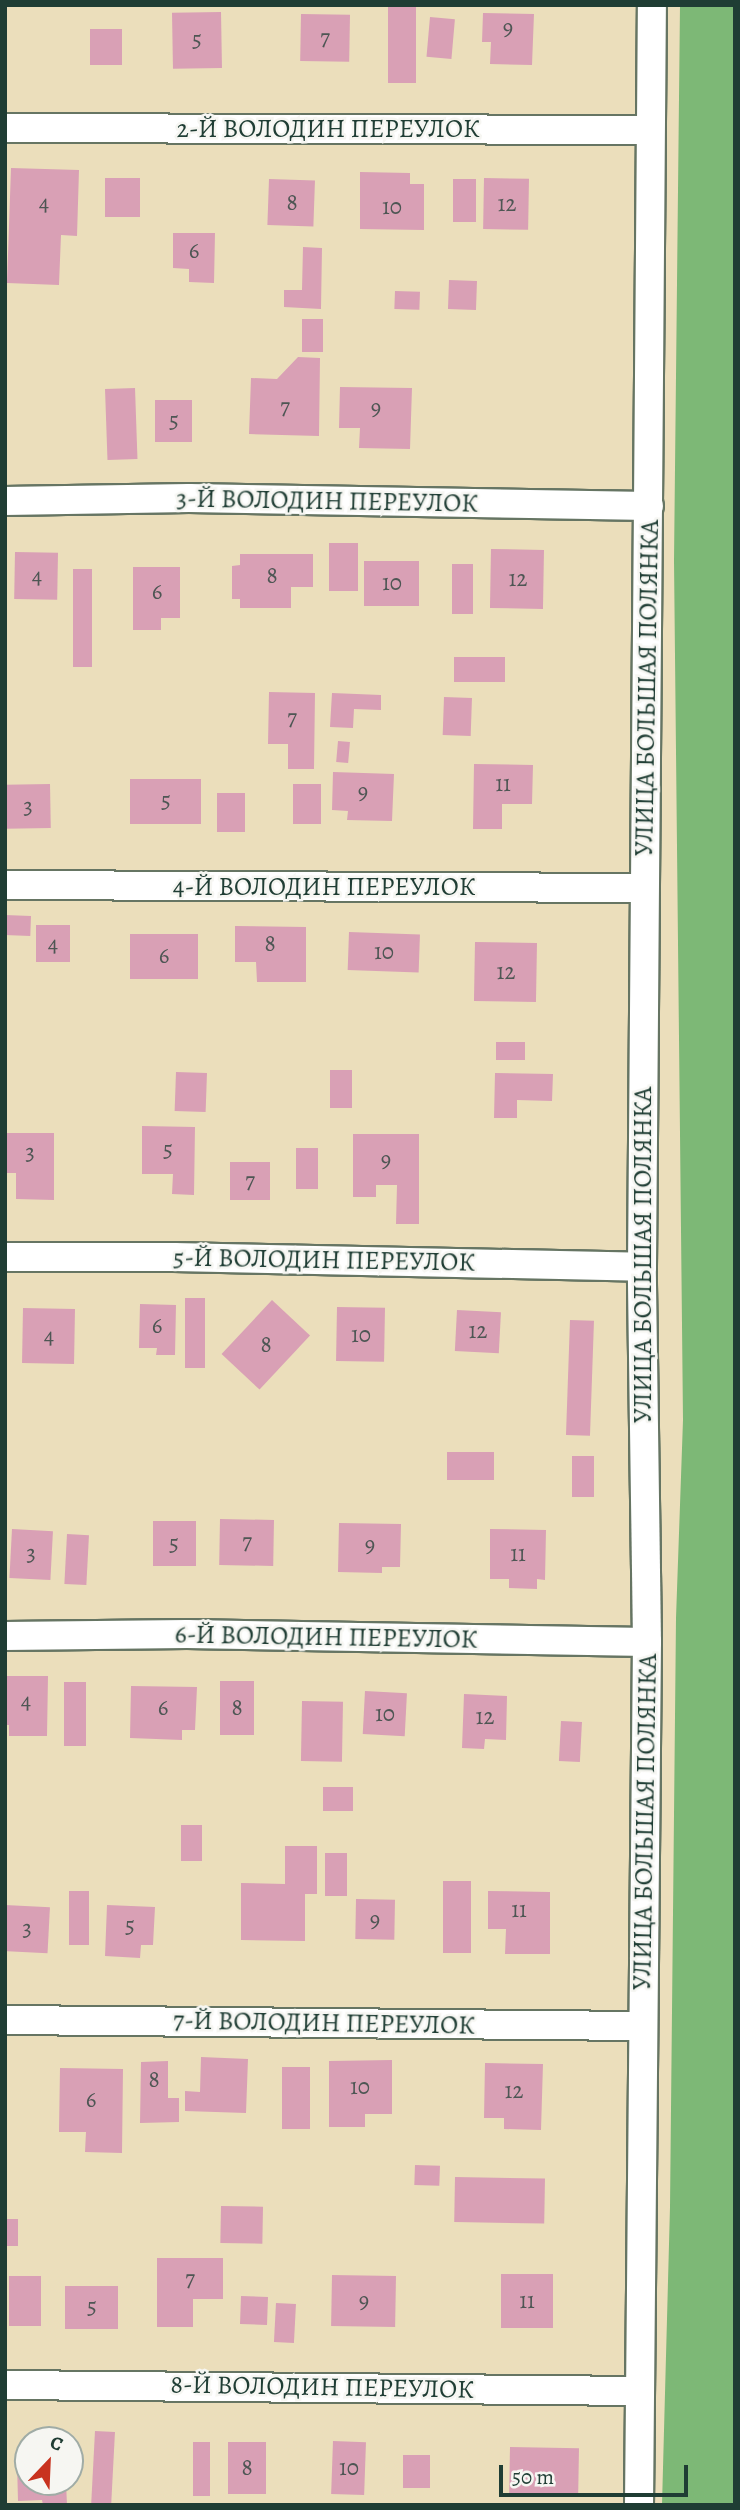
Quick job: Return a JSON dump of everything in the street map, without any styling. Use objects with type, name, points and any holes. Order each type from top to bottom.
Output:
[{"type":"street","name":"УЛИЦА БОЛЬШАЯ ПОЛЯНКА","points":[[639,2505],[648,1642],[642,1267],[652,5]]},
{"type":"street","name":"2-Й ВОЛОДИН ПЕРЕУЛОК","points":[[5,128],[650,130]]},
{"type":"street","name":"3-Й ВОЛОДИН ПЕРЕУЛОК","points":[[5,501],[189,498],[649,506]]},
{"type":"street","name":"4-Й ВОЛОДИН ПЕРЕУЛОК","points":[[5,885],[644,888]]},
{"type":"street","name":"5-Й ВОЛОДИН ПЕРЕУЛОК","points":[[5,1257],[187,1257],[642,1267]]},
{"type":"street","name":"6-Й ВОЛОДИН ПЕРЕУЛОК","points":[[5,1636],[187,1634],[648,1642]]},
{"type":"street","name":"7-Й ВОЛОДИН ПЕРЕУЛОК","points":[[5,2020],[643,2026]]},
{"type":"street","name":"8-Й ВОЛОДИН ПЕРЕУЛОК","points":[[5,2385],[640,2391]]},
{"type":"green space","points":[[680,5],[735,5],[735,2505],[662,2505],[670,2207],[676,1618],[683,1420],[674,561]]},
{"type":"building","points":[[388,7],[416,7],[416,83],[388,83]]},
{"type":"building","points":[[221,12],[222,68],[173,69],[172,13]]},
{"type":"building","points":[[483,13],[534,14],[532,65],[490,64],[491,42],[482,42]]},
{"type":"building","points":[[301,14],[350,15],[349,62],[300,61]]},
{"type":"building","points":[[430,17],[455,19],[451,59],[427,57]]},
{"type":"building","points":[[90,29],[122,29],[122,65],[90,65]]},
{"type":"building","points":[[11,168],[79,170],[77,236],[61,235],[59,285],[7,283]]},
{"type":"building","points":[[360,172],[410,173],[410,184],[424,184],[424,230],[360,229]]},
{"type":"building","points":[[105,178],[140,178],[140,217],[105,217]]},
{"type":"building","points":[[484,178],[529,179],[528,230],[483,229]]},
{"type":"building","points":[[269,179],[315,181],[313,227],[267,225]]},
{"type":"building","points":[[453,179],[476,179],[476,222],[453,222]]},
{"type":"building","points":[[173,233],[215,233],[214,283],[189,282],[189,269],[173,268]]},
{"type":"building","points":[[303,247],[322,248],[321,309],[284,307],[284,290],[302,290]]},
{"type":"building","points":[[449,280],[477,281],[476,310],[448,309]]},
{"type":"building","points":[[395,291],[420,292],[419,310],[394,309]]},
{"type":"building","points":[[302,319],[323,319],[323,352],[302,352]]},
{"type":"building","points":[[298,357],[320,358],[319,436],[249,434],[251,378],[277,379]]},
{"type":"building","points":[[340,387],[412,388],[410,449],[359,448],[360,428],[339,428]]},
{"type":"building","points":[[135,388],[137,459],[107,460],[105,389]]},
{"type":"building","points":[[155,400],[192,400],[192,442],[155,442]]},
{"type":"building","points":[[329,543],[358,543],[358,591],[329,591]]},
{"type":"building","points":[[491,549],[544,550],[543,609],[490,608]]},
{"type":"building","points":[[15,552],[58,553],[57,600],[14,599]]},
{"type":"building","points":[[240,554],[313,554],[313,587],[291,587],[291,608],[240,608],[240,599],[232,599],[232,566],[240,565]]},
{"type":"building","points":[[364,561],[419,561],[419,606],[364,606]]},
{"type":"building","points":[[452,564],[473,564],[473,614],[452,614]]},
{"type":"building","points":[[133,567],[180,567],[180,618],[161,618],[161,630],[133,630]]},
{"type":"building","points":[[73,569],[92,569],[92,667],[73,667]]},
{"type":"building","points":[[454,657],[505,657],[505,682],[454,682]]},
{"type":"building","points":[[269,692],[315,693],[314,769],[288,769],[288,744],[268,744]]},
{"type":"building","points":[[332,693],[381,695],[381,710],[354,709],[353,728],[330,727]]},
{"type":"building","points":[[444,697],[472,698],[471,736],[443,735]]},
{"type":"building","points":[[338,741],[350,742],[348,763],[336,762]]},
{"type":"building","points":[[474,764],[533,765],[532,804],[502,804],[502,829],[473,829]]},
{"type":"building","points":[[333,772],[394,774],[392,821],[347,820],[348,811],[332,810]]},
{"type":"building","points":[[130,779],[201,779],[201,824],[130,824]]},
{"type":"building","points":[[50,784],[51,828],[6,829],[5,785]]},
{"type":"building","points":[[293,784],[321,784],[321,824],[293,824]]},
{"type":"building","points":[[217,793],[245,793],[245,832],[217,832]]},
{"type":"building","points":[[5,915],[31,916],[30,936],[5,935]]},
{"type":"building","points":[[36,925],[70,925],[70,962],[36,962]]},
{"type":"building","points":[[235,926],[306,927],[306,982],[257,982],[256,962],[235,962]]},
{"type":"building","points":[[349,932],[420,934],[419,972],[348,970]]},
{"type":"building","points":[[130,934],[198,934],[198,979],[130,979]]},
{"type":"building","points":[[475,942],[537,943],[536,1002],[474,1001]]},
{"type":"building","points":[[496,1042],[525,1042],[525,1060],[496,1060]]},
{"type":"building","points":[[330,1070],[352,1070],[352,1108],[330,1108]]},
{"type":"building","points":[[176,1072],[207,1073],[206,1112],[175,1111]]},
{"type":"building","points":[[495,1073],[553,1074],[552,1101],[517,1100],[517,1118],[494,1118]]},
{"type":"building","points":[[142,1126],[195,1127],[194,1195],[172,1194],[173,1174],[142,1174]]},
{"type":"building","points":[[5,1133],[54,1133],[54,1200],[16,1199],[16,1173],[5,1173]]},
{"type":"building","points":[[353,1134],[419,1134],[419,1224],[396,1224],[397,1185],[376,1185],[376,1197],[353,1197]]},
{"type":"building","points":[[296,1148],[318,1148],[318,1189],[296,1189]]},
{"type":"building","points":[[230,1162],[270,1162],[270,1200],[230,1200]]},
{"type":"building","points":[[185,1298],[205,1298],[205,1368],[185,1368]]},
{"type":"building","points":[[272,1300],[310,1335],[260,1390],[222,1354]]},
{"type":"building","points":[[140,1304],[176,1305],[175,1355],[156,1355],[157,1348],[139,1348]]},
{"type":"building","points":[[337,1307],[385,1308],[384,1362],[336,1361]]},
{"type":"building","points":[[23,1308],[75,1309],[74,1364],[22,1363]]},
{"type":"building","points":[[457,1310],[501,1312],[499,1353],[455,1351]]},
{"type":"building","points":[[570,1320],[594,1321],[590,1436],[566,1435]]},
{"type":"building","points":[[447,1452],[494,1452],[494,1480],[447,1480]]},
{"type":"building","points":[[572,1456],[594,1456],[594,1497],[572,1497]]},
{"type":"building","points":[[220,1519],[274,1520],[273,1566],[219,1565]]},
{"type":"building","points":[[153,1521],[196,1521],[196,1566],[153,1566]]},
{"type":"building","points":[[339,1523],[401,1524],[400,1567],[382,1567],[382,1573],[338,1572]]},
{"type":"building","points":[[12,1529],[53,1531],[50,1580],[9,1578]]},
{"type":"building","points":[[490,1529],[546,1530],[545,1580],[537,1579],[537,1589],[509,1588],[509,1579],[490,1579]]},
{"type":"building","points":[[67,1534],[89,1535],[86,1585],[64,1584]]},
{"type":"building","points":[[5,1676],[48,1676],[47,1736],[9,1736],[9,1725],[5,1725]]},
{"type":"building","points":[[220,1681],[254,1681],[254,1735],[220,1735]]},
{"type":"building","points":[[64,1682],[86,1682],[86,1746],[64,1746]]},
{"type":"building","points":[[131,1686],[197,1687],[195,1730],[182,1730],[182,1740],[130,1738]]},
{"type":"building","points":[[365,1691],[407,1693],[405,1736],[363,1734]]},
{"type":"building","points":[[464,1694],[507,1696],[506,1740],[485,1739],[484,1749],[462,1748]]},
{"type":"building","points":[[302,1701],[343,1702],[342,1762],[301,1761]]},
{"type":"building","points":[[561,1721],[582,1722],[580,1762],[559,1761]]},
{"type":"building","points":[[323,1787],[353,1787],[353,1811],[323,1811]]},
{"type":"building","points":[[181,1825],[202,1825],[202,1861],[181,1861]]},
{"type":"building","points":[[285,1846],[317,1846],[317,1894],[305,1894],[305,1941],[241,1940],[241,1883],[285,1884]]},
{"type":"building","points":[[325,1853],[347,1853],[347,1896],[325,1896]]},
{"type":"building","points":[[443,1881],[471,1881],[471,1953],[443,1953]]},
{"type":"building","points":[[69,1891],[89,1891],[89,1945],[69,1945]]},
{"type":"building","points":[[488,1891],[550,1892],[550,1954],[505,1954],[506,1929],[488,1929]]},
{"type":"building","points":[[356,1899],[395,1900],[394,1940],[355,1939]]},
{"type":"building","points":[[5,1905],[50,1907],[48,1953],[5,1951]]},
{"type":"building","points":[[107,1905],[155,1907],[153,1945],[141,1945],[140,1958],[105,1956]]},
{"type":"building","points":[[201,2057],[248,2059],[246,2113],[185,2111],[185,2091],[200,2092]]},
{"type":"building","points":[[392,2060],[392,2114],[365,2114],[365,2127],[329,2127],[329,2061]]},
{"type":"building","points":[[168,2061],[168,2098],[179,2098],[179,2122],[140,2123],[141,2062]]},
{"type":"building","points":[[485,2063],[543,2064],[541,2130],[504,2129],[504,2118],[484,2118]]},
{"type":"building","points":[[282,2067],[310,2067],[310,2129],[282,2129]]},
{"type":"building","points":[[60,2068],[123,2069],[122,2153],[85,2152],[86,2132],[59,2132]]},
{"type":"building","points":[[415,2165],[440,2166],[439,2186],[414,2185]]},
{"type":"building","points":[[455,2177],[545,2179],[544,2224],[454,2222]]},
{"type":"building","points":[[221,2206],[263,2207],[262,2244],[220,2243]]},
{"type":"building","points":[[6,2219],[18,2219],[18,2246],[6,2246]]},
{"type":"building","points":[[157,2258],[223,2258],[223,2299],[193,2299],[193,2327],[157,2327]]},
{"type":"building","points":[[501,2274],[553,2274],[553,2328],[501,2328]]},
{"type":"building","points":[[332,2275],[396,2276],[395,2327],[331,2326]]},
{"type":"building","points":[[9,2276],[41,2276],[41,2326],[9,2326]]},
{"type":"building","points":[[65,2286],[118,2286],[118,2329],[65,2329]]},
{"type":"building","points":[[241,2296],[268,2297],[267,2325],[240,2324]]},
{"type":"building","points":[[276,2303],[296,2304],[294,2343],[274,2342]]},
{"type":"building","points":[[95,2431],[115,2432],[111,2505],[91,2505]]},
{"type":"building","points":[[333,2441],[366,2442],[364,2495],[331,2494]]},
{"type":"building","points":[[193,2442],[210,2442],[210,2496],[193,2496]]},
{"type":"building","points":[[228,2442],[266,2442],[266,2494],[228,2494]]},
{"type":"building","points":[[510,2447],[579,2448],[578,2495],[509,2494]]},
{"type":"building","points":[[403,2455],[430,2455],[430,2488],[403,2488]]},
{"type":"building","points":[[18,2496],[67,2496],[67,2505],[43,2505],[42,2500],[18,2501]]}]
